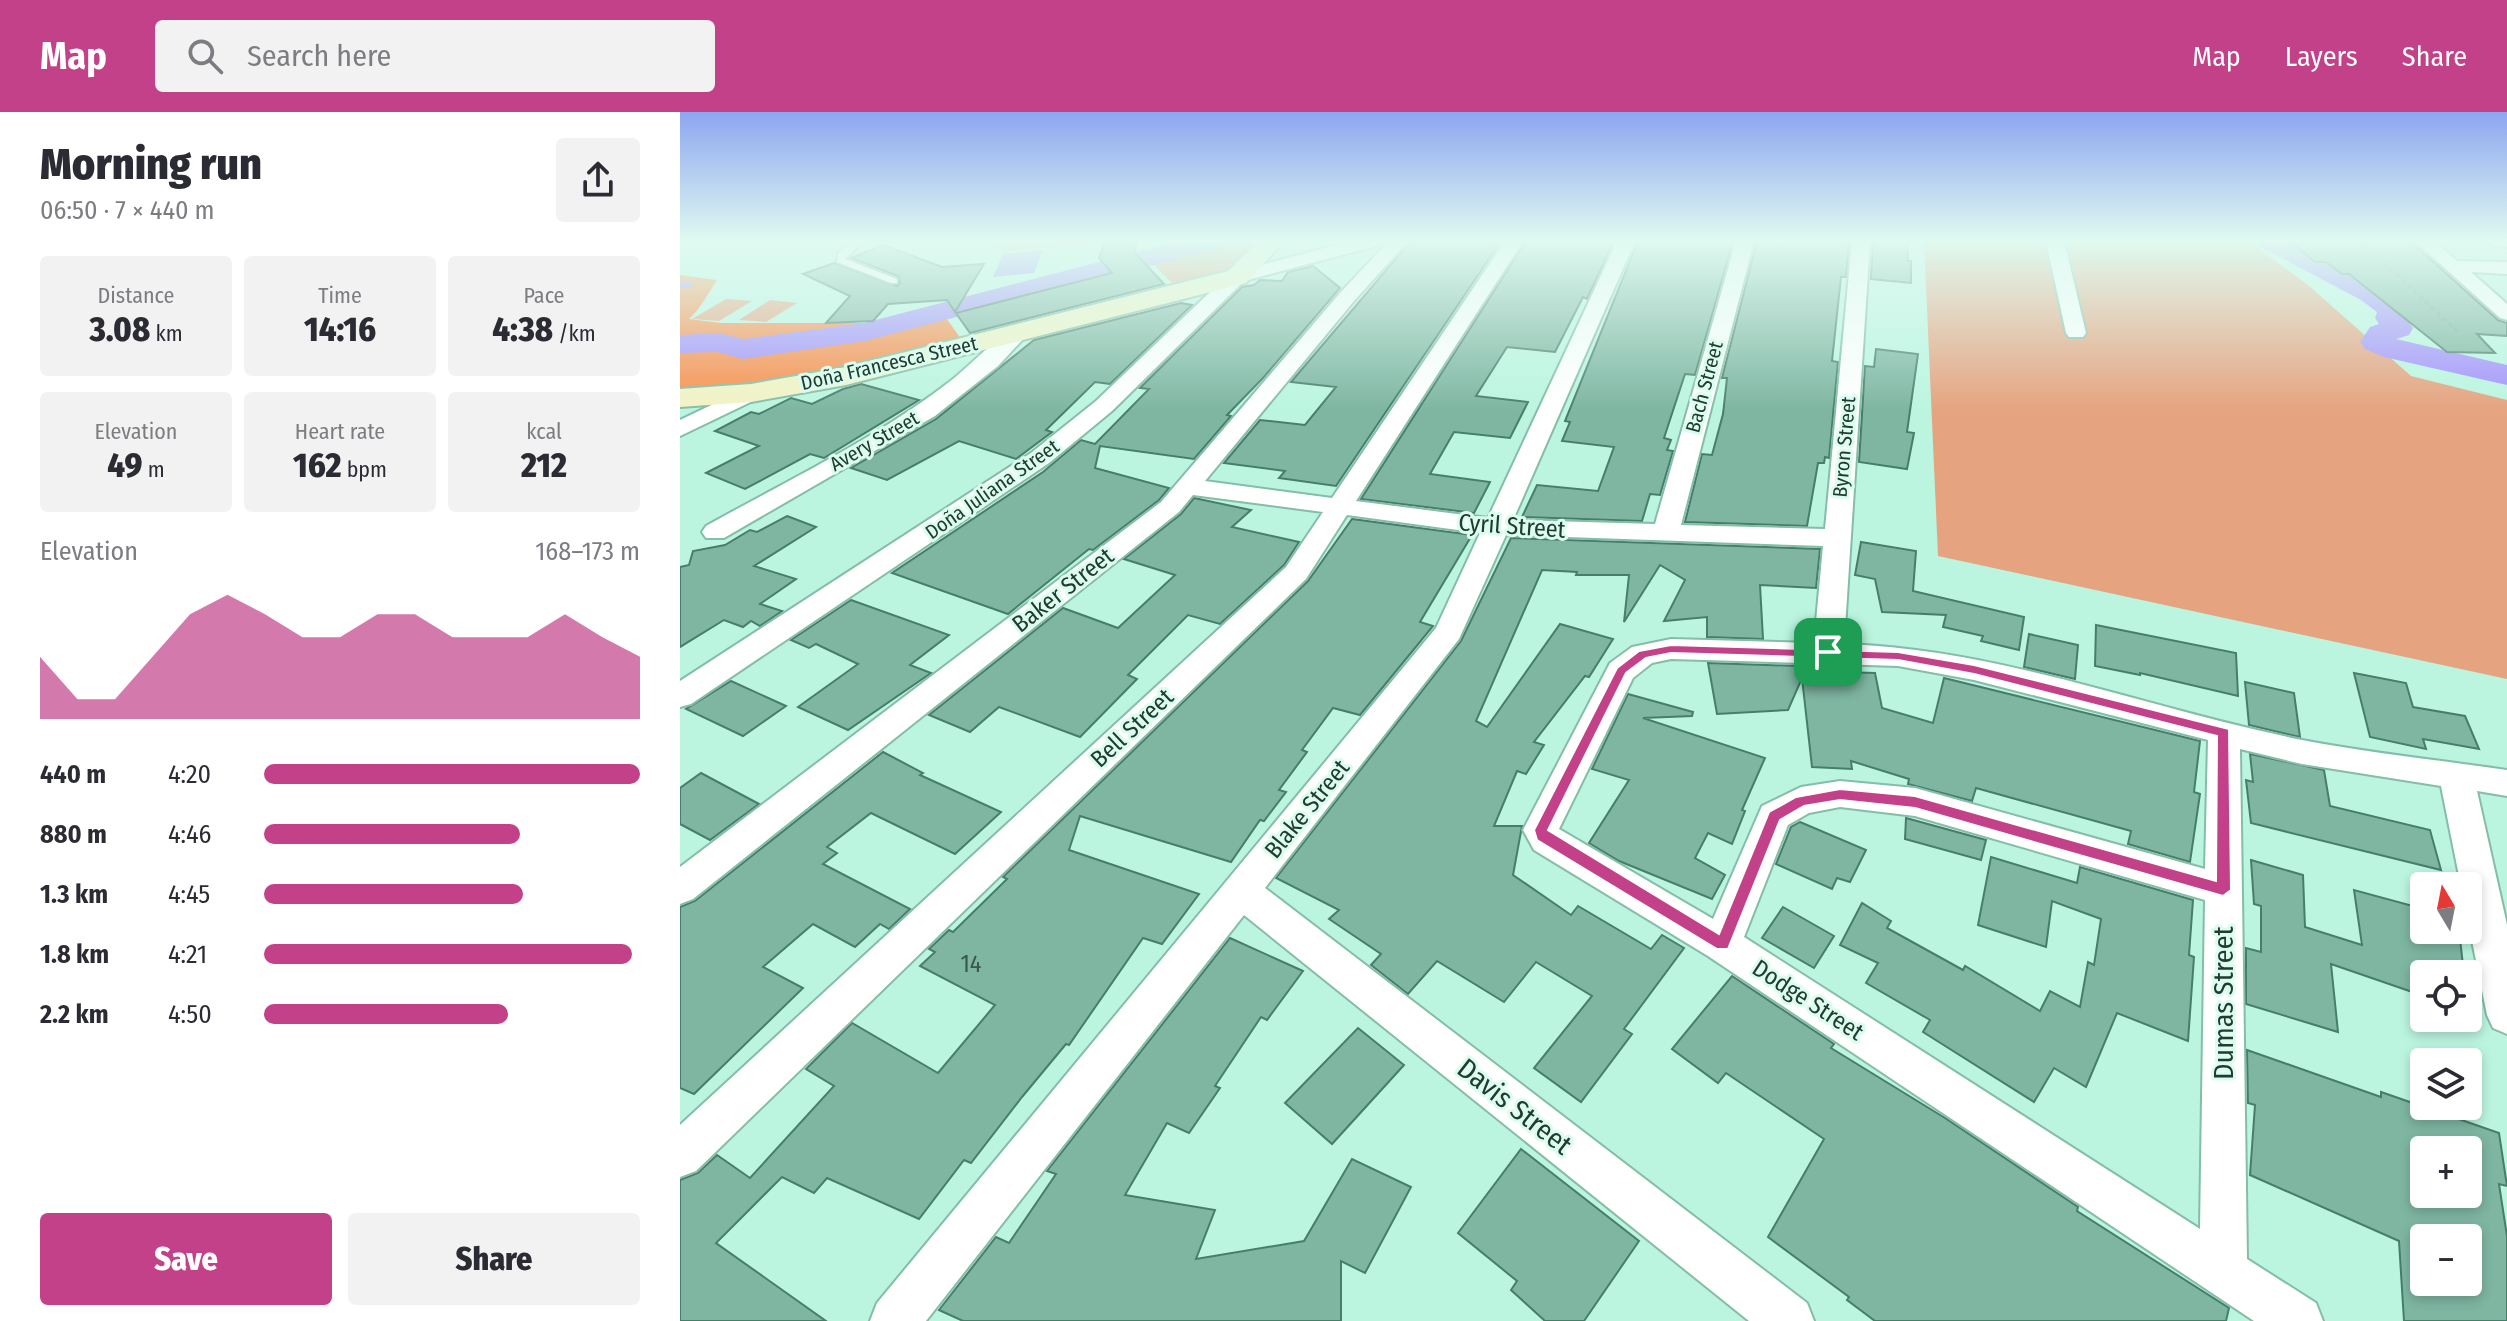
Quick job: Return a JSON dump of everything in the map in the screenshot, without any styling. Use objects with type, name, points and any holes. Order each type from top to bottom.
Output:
[{"type":"street","name":"Doña Francesca Street","points":[[680,398],[751,393],[846,376],[1156,297]]},
{"type":"street","name":"Doña Juliana Street","points":[[680,696],[1040,458],[1104,406],[1216,297]]},
{"type":"street","name":"Baker Street","points":[[680,888],[1170,507],[1347,297]]},
{"type":"street","name":"Bell Street","points":[[680,1155],[1296,573],[1477,297]]},
{"type":"street","name":"Blake Street","points":[[895,1321],[1449,632],[1600,297]]},
{"type":"street","name":"Bach Street","points":[[1665,534],[1730,297]]},
{"type":"street","name":"Byron Street","points":[[1828,652],[1856,297]]},
{"type":"street","points":[[2068,297],[2076,333]]},
{"type":"street","points":[[2488,297],[2507,314]]},
{"type":"street","name":"Avery Street","points":[[715,532],[927,411],[990,361],[1019,332]]},
{"type":"street","points":[[680,429],[751,393]]},
{"type":"street","name":"Cyril Street","points":[[1189,487],[1495,527],[1837,538]]},
{"type":"street","name":"Dodge Street","points":[[2298,1321],[1722,944],[1547,840],[1541,830],[1621,671],[1630,661],[1643,654],[1671,649],[1898,656],[1974,669],[2302,752],[2507,783]]},
{"type":"street","name":"Dumas Street","points":[[2223,1273],[2224,733]]},
{"type":"street","points":[[2456,775],[2507,1015]]},
{"type":"street","points":[[1722,944],[1774,816],[1801,801],[1840,794],[1915,802],[2223,890]]},
{"type":"street","name":"Davis Street","points":[[1241,891],[1789,1321]]},
{"type":"path","points":[[2421,297],[2460,334]]},
{"type":"shaded area","points":[[680,297],[706,297],[689,319],[721,323],[866,323],[902,316],[944,315],[964,343],[843,373],[680,394]]},
{"type":"shaded area","points":[[1927,297],[2322,297],[2411,376],[2507,400],[2507,679],[1938,556]]},
{"type":"shaded area","points":[[726,299],[752,301],[719,321],[692,319]]},
{"type":"shaded area","points":[[770,300],[797,303],[766,322],[739,320]]},
{"type":"building","points":[[849,297],[964,297],[955,312],[947,300],[888,304],[873,321],[826,323]]},
{"type":"building","points":[[1017,297],[1111,297],[970,333],[956,313]]},
{"type":"building","points":[[1231,297],[1332,297],[1227,415],[1231,416],[1194,459],[1100,446],[1095,468],[1169,488],[1159,500],[1093,550],[1089,549],[1008,614],[892,573],[1043,472],[1081,440],[1095,444],[1149,389],[1140,388]]},
{"type":"building","points":[[1363,297],[1463,297],[1336,486],[1279,478],[1285,471],[1224,463],[1260,420],[1305,425],[1336,387],[1291,382]]},
{"type":"building","points":[[1490,297],[1583,297],[1555,352],[1507,347],[1476,396],[1528,402],[1510,438],[1454,432],[1430,474],[1490,482],[1474,513],[1361,499]]},
{"type":"building","points":[[1615,297],[1717,297],[1695,375],[1685,374],[1664,438],[1671,440],[1667,450],[1673,451],[1660,495],[1650,494],[1642,521],[1522,517],[1537,485],[1598,491],[1614,447],[1562,441],[1570,422],[1565,421]]},
{"type":"building","points":[[1743,297],[1839,297],[1832,361],[1838,362],[1829,458],[1825,457],[1824,463],[1818,463],[1807,526],[1685,522],[1702,454],[1712,455],[1723,414],[1727,378],[1722,378]]},
{"type":"building","points":[[2378,297],[2473,297],[2498,320],[2507,323],[2507,336],[2477,334],[2495,353],[2447,352]]},
{"type":"building","points":[[1181,303],[1192,305],[1110,384],[1095,382],[1046,430],[1052,432],[1016,459],[959,441],[887,480],[851,468],[936,419],[1034,340]]},
{"type":"building","points":[[1876,349],[1918,354],[1907,432],[1914,433],[1907,469],[1859,462],[1865,366],[1874,367]]},
{"type":"building","points":[[861,384],[919,400],[824,458],[810,454],[745,489],[706,473],[759,446],[715,431],[751,412],[759,414],[791,398],[812,404]]},
{"type":"building","points":[[1194,498],[1251,510],[1232,527],[1299,542],[1284,565],[1220,624],[1188,615],[1128,675],[1137,679],[1080,737],[999,707],[970,732],[929,715],[1063,608],[1118,628],[1175,575],[1124,559],[1181,514]]},
{"type":"building","points":[[787,516],[816,527],[754,566],[796,579],[760,604],[782,611],[760,626],[751,621],[743,627],[724,620],[680,647],[680,567],[689,565],[693,551],[725,545],[750,530],[757,532]]},
{"type":"building","points":[[1352,519],[1472,535],[1420,622],[1433,626],[1360,715],[1333,708],[1302,750],[1307,752],[1279,790],[1286,792],[1264,821],[1260,820],[1231,862],[1080,816],[1069,850],[1199,894],[1162,944],[1143,938],[1069,1045],[1066,1044],[971,1163],[964,1160],[919,1219],[827,1178],[814,1193],[782,1177],[716,1243],[826,1321],[680,1321],[680,1180],[698,1173],[717,1155],[750,1178],[834,1086],[806,1069],[852,1023],[938,1073],[995,1005],[920,966],[935,952],[929,949],[949,930],[953,932],[1007,879],[1003,877],[1308,581]]},
{"type":"building","points":[[1511,538],[1820,549],[1816,588],[1760,585],[1763,639],[1707,637],[1707,617],[1664,621],[1685,580],[1660,565],[1624,622],[1629,575],[1576,575],[1577,572],[1542,570],[1476,721],[1487,727],[1560,624],[1613,639],[1589,677],[1585,676],[1534,742],[1544,745],[1526,774],[1517,771],[1494,826],[1522,826],[1513,875],[1571,915],[1578,906],[1651,949],[1662,935],[1684,948],[1624,1029],[1632,1034],[1581,1102],[1534,1068],[1592,996],[1536,962],[1504,1002],[1437,961],[1408,994],[1371,965],[1381,954],[1329,919],[1339,910],[1276,878],[1461,641]]},
{"type":"building","points":[[1861,542],[1916,551],[1913,591],[2024,617],[2019,650],[1981,641],[1983,636],[1943,627],[1946,615],[1882,612],[1875,579],[1855,575]]},
{"type":"building","points":[[851,600],[949,635],[910,665],[931,673],[848,730],[798,707],[858,664],[816,644],[809,648],[791,640]]},
{"type":"building","points":[[2096,625],[2236,653],[2238,696],[2095,666]]},
{"type":"building","points":[[2029,634],[2078,645],[2075,679],[2024,667]]},
{"type":"building","points":[[1708,663],[1826,667],[1826,672],[1838,672],[1839,680],[1840,672],[1875,673],[1882,708],[1933,723],[1944,678],[2200,741],[2194,792],[2200,794],[2190,862],[2128,844],[2131,831],[1976,788],[1972,801],[1908,784],[1909,779],[1851,761],[1852,769],[1812,767],[1802,678],[1788,710],[1717,714]]},
{"type":"building","points":[[2354,673],[2406,683],[2413,707],[2465,716],[2479,749],[2423,739],[2426,749],[2370,737]]},
{"type":"building","points":[[731,681],[786,706],[743,736],[686,709]]},
{"type":"building","points":[[2245,682],[2294,693],[2300,737],[2249,725]]},
{"type":"building","points":[[1628,694],[1693,712],[1692,716],[1643,718],[1765,758],[1742,810],[1745,811],[1732,844],[1708,833],[1695,858],[1725,875],[1712,899],[1619,861],[1589,843],[1629,780],[1592,769]]},
{"type":"building","points":[[883,752],[923,773],[920,775],[1001,812],[955,854],[871,813],[827,847],[837,853],[823,864],[910,909],[889,929],[880,924],[855,947],[813,924],[763,967],[803,988],[694,1094],[680,1088],[680,907],[695,901]]},
{"type":"building","points":[[2250,754],[2324,770],[2330,806],[2430,830],[2441,870],[2251,823],[2246,780],[2253,782]]},
{"type":"building","points":[[701,773],[759,804],[710,840],[680,824],[680,788]]},
{"type":"building","points":[[1906,818],[1986,840],[1981,860],[1905,839]]},
{"type":"building","points":[[1800,822],[1866,850],[1850,882],[1837,878],[1832,889],[1776,864],[1791,827]]},
{"type":"building","points":[[1991,857],[2077,883],[2080,867],[2193,900],[2189,955],[2194,957],[2188,1041],[2117,1013],[2086,1087],[2054,1068],[2034,1102],[1923,1032],[1930,1020],[1866,983],[1878,963],[1840,945],[1862,903],[1891,921],[1887,928],[1963,970],[1965,966],[2040,1011],[2050,991],[2080,1007],[2088,962],[2094,965],[2101,919],[2052,901],[2046,947],[1978,925]]},
{"type":"building","points":[[2251,860],[2303,875],[2305,927],[2362,945],[2354,890],[2410,905],[2410,944],[2461,944],[2462,960],[2410,960],[2410,991],[2331,964],[2338,1032],[2246,1004],[2246,948],[2261,952],[2261,906],[2254,904]]},
{"type":"building","points":[[1783,907],[1834,936],[1814,968],[1762,938]]},
{"type":"building","points":[[1230,938],[1303,971],[1267,1020],[1261,1017],[1215,1086],[1220,1088],[1189,1133],[1167,1123],[1125,1195],[1215,1210],[1196,1259],[1304,1241],[1352,1159],[1411,1187],[1365,1273],[1341,1261],[1341,1321],[963,1321],[939,1310],[996,1237],[1009,1243],[1056,1174],[1047,1171]]},
{"type":"building","points":[[1732,976],[1834,1044],[1831,1048],[1945,1118],[2078,1207],[2077,1211],[2229,1308],[2226,1321],[1875,1321],[1847,1300],[1849,1297],[1768,1237],[1824,1139],[1726,1073],[1718,1083],[1672,1049]]},
{"type":"building","points":[[1358,1028],[1404,1065],[1332,1144],[1285,1103]]},
{"type":"building","points":[[2247,1050],[2381,1097],[2381,1092],[2410,1102],[2410,1120],[2462,1120],[2499,1133],[2507,1186],[2499,1184],[2507,1236],[2507,1321],[2404,1321],[2399,1241],[2250,1175],[2255,1105],[2248,1103]]},
{"type":"building","points":[[1521,1149],[1639,1241],[1584,1321],[1545,1321],[1511,1290],[1517,1281],[1458,1233]]},
{"type":"waterway","points":[[680,344],[718,342],[743,349],[865,332],[997,297]]},
{"type":"waterway","points":[[2376,297],[2393,310],[2390,318],[2398,328],[2381,334],[2376,342],[2395,350],[2507,375]]},
{"type":"route","points":[[1671,649],[1828,652],[1898,656],[1974,669],[2224,733],[2223,890],[1915,802],[1840,794],[1801,801],[1774,816],[1722,944],[1542,836],[1541,830],[1581,750],[1621,671],[1630,661],[1643,654],[1671,649]]}]
